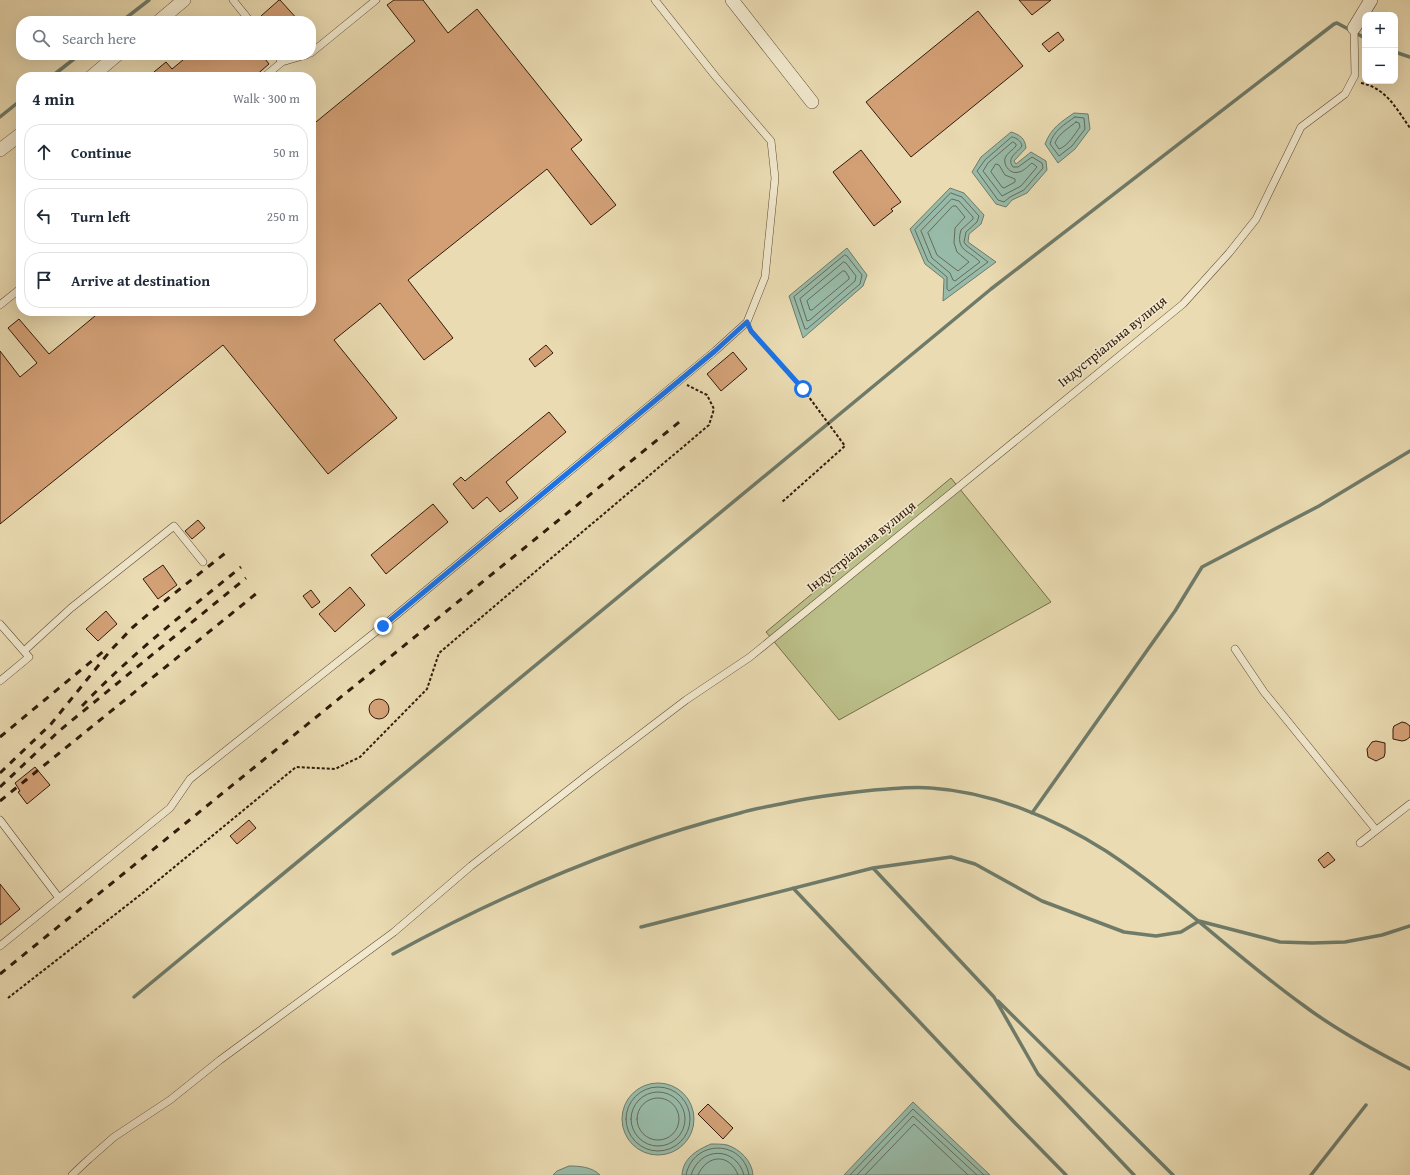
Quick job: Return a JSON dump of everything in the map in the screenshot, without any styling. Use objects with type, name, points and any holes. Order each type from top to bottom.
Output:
[{"type":"street","points":[[165,16],[184,0]]},
{"type":"street","points":[[732,0],[812,102]]},
{"type":"street","name":"Індустріальна вулиця","points":[[1354,33],[1370,0]]},
{"type":"street","points":[[97,72],[112,60]]},
{"type":"street","points":[[0,150],[16,138]]},
{"type":"lane","points":[[233,0],[246,16]]},
{"type":"lane","points":[[316,48],[376,0]]},
{"type":"lane","points":[[0,946],[170,808],[190,779],[383,626],[715,351],[747,322],[765,277],[775,178],[771,141],[716,77],[656,0]]},
{"type":"lane","name":"Індустріальна вулиця","points":[[72,1175],[88,1158],[114,1137],[170,1100],[220,1060],[365,954],[394,932],[470,866],[590,773],[686,700],[750,656],[1183,304],[1229,253],[1256,219],[1300,128],[1345,94],[1355,75],[1354,33]]},
{"type":"lane","points":[[270,72],[282,62],[289,60]]},
{"type":"lane","points":[[0,305],[16,292]]},
{"type":"lane","points":[[24,651],[71,608],[174,526],[203,562]]},
{"type":"lane","points":[[0,624],[29,657],[0,681]]},
{"type":"lane","points":[[1235,649],[1264,692],[1376,830]]},
{"type":"lane","points":[[1360,843],[1410,804]]},
{"type":"lane","points":[[0,820],[59,898]]},
{"type":"path","points":[[1352,81],[1372,85],[1388,98],[1410,128]]},
{"type":"path","points":[[747,322],[751,331],[803,389],[845,446],[781,503]]},
{"type":"path","points":[[8,998],[144,892],[296,767],[335,769],[360,756],[427,689],[439,653],[710,425],[714,409],[707,395],[679,381]]},
{"type":"green space","points":[[951,478],[1051,602],[839,720],[766,632]]},
{"type":"water","points":[[1074,113],[1088,114],[1090,129],[1075,149],[1058,163],[1045,144],[1047,138],[1053,130]]},
{"type":"water","points":[[1011,132],[1022,137],[1026,148],[1014,161],[1016,164],[1031,152],[1046,161],[1047,170],[1027,193],[1012,200],[1006,207],[996,204],[972,172],[981,157]]},
{"type":"water","points":[[950,188],[964,193],[984,215],[981,224],[969,234],[968,242],[996,262],[943,301],[944,279],[925,264],[910,229]]},
{"type":"water","points":[[847,248],[867,275],[863,286],[803,338],[789,296]]},
{"type":"water","points":[[658,1083],[678,1089],[688,1099],[694,1119],[688,1139],[678,1149],[658,1155],[638,1149],[628,1139],[622,1119],[628,1099],[638,1089]]},
{"type":"water","points":[[913,1102],[990,1175],[844,1175]]},
{"type":"water","points":[[711,1144],[727,1145],[736,1149],[748,1160],[753,1175],[682,1175],[688,1159],[696,1152]]},
{"type":"water","points":[[569,1166],[590,1169],[600,1175],[553,1175],[557,1171]]},
{"type":"building","points":[[280,0],[294,16],[261,16]]},
{"type":"building","points":[[394,0],[423,0],[448,33],[477,9],[582,140],[571,149],[616,205],[591,225],[547,169],[408,280],[453,338],[424,360],[380,303],[334,340],[397,418],[328,474],[223,345],[0,524],[0,351],[20,377],[37,363],[8,328],[19,319],[49,354],[95,316],[316,316],[316,122],[415,41],[387,5]]},
{"type":"building","points":[[1019,0],[1051,0],[1032,15]]},
{"type":"building","points":[[978,11],[1023,66],[911,157],[866,102]]},
{"type":"building","points":[[1058,32],[1064,40],[1049,52],[1042,44]]},
{"type":"building","points":[[183,60],[266,60],[269,64],[260,72],[154,72],[166,62],[172,69]]},
{"type":"building","points":[[861,150],[901,202],[891,209],[893,211],[874,226],[833,172]]},
{"type":"building","points":[[546,345],[553,353],[535,367],[529,359]]},
{"type":"building","points":[[733,352],[747,369],[721,391],[707,374]]},
{"type":"building","points":[[549,412],[566,432],[506,482],[518,498],[500,512],[487,497],[473,509],[453,484],[461,477],[465,481]]},
{"type":"building","points":[[433,504],[448,522],[386,574],[371,555]]},
{"type":"building","points":[[198,520],[205,528],[192,539],[185,531]]},
{"type":"building","points":[[163,565],[177,585],[158,599],[143,579]]},
{"type":"building","points":[[350,587],[365,605],[335,632],[319,614]]},
{"type":"building","points":[[311,590],[320,602],[312,608],[303,596]]},
{"type":"building","points":[[106,611],[117,624],[98,641],[86,629]]},
{"type":"building","points":[[379,699],[386,702],[389,709],[386,716],[379,719],[372,716],[369,709],[372,702]]},
{"type":"building","points":[[1402,722],[1410,726],[1410,737],[1402,741],[1393,739],[1394,726]]},
{"type":"building","points":[[1376,741],[1385,743],[1385,753],[1384,757],[1376,761],[1368,757],[1367,749],[1372,742]]},
{"type":"building","points":[[35,767],[50,785],[27,804],[18,792],[20,791],[15,783]]},
{"type":"building","points":[[249,820],[256,828],[237,844],[230,836]]},
{"type":"building","points":[[1328,852],[1335,860],[1324,868],[1318,860]]},
{"type":"building","points":[[0,884],[20,909],[0,925]]},
{"type":"building","points":[[708,1104],[733,1128],[723,1139],[698,1114]]},
{"type":"waterway","points":[[128,16],[149,0]]},
{"type":"waterway","points":[[134,997],[991,289],[1334,24],[1337,23],[1362,36]]},
{"type":"waterway","points":[[1398,53],[1410,57]]},
{"type":"waterway","points":[[57,72],[73,60]]},
{"type":"waterway","points":[[0,117],[16,104]]},
{"type":"waterway","points":[[1032,813],[1175,611],[1202,567],[1319,506],[1410,451]]},
{"type":"waterway","points":[[393,954],[519,891],[606,855],[695,825],[752,810],[800,800],[874,790],[924,787],[977,795],[999,801],[1044,818],[1086,839],[1106,851],[1157,888],[1253,967],[1328,1023],[1410,1069]]},
{"type":"waterway","points":[[873,868],[951,857],[975,864],[1042,901],[1124,932],[1156,936],[1181,932],[1199,921],[1280,942],[1345,942],[1382,935],[1410,926]]},
{"type":"waterway","points":[[641,927],[873,868],[994,997],[1038,1074],[1134,1175]]},
{"type":"waterway","points":[[793,888],[1066,1175]]},
{"type":"waterway","points":[[998,1001],[1173,1175]]},
{"type":"waterway","points":[[1311,1175],[1366,1105]]},
{"type":"railway","points":[[0,974],[683,419]]},
{"type":"railway","points":[[0,773],[51,724],[111,650],[132,628],[228,551]]},
{"type":"railway","points":[[82,706],[139,651],[241,567]]},
{"type":"railway","points":[[0,787],[59,731],[246,578]]},
{"type":"railway","points":[[0,801],[257,593]]},
{"type":"railway","points":[[0,737],[105,650]]},
{"type":"route","points":[[383,626],[715,351],[747,322],[751,331],[803,389]]}]
